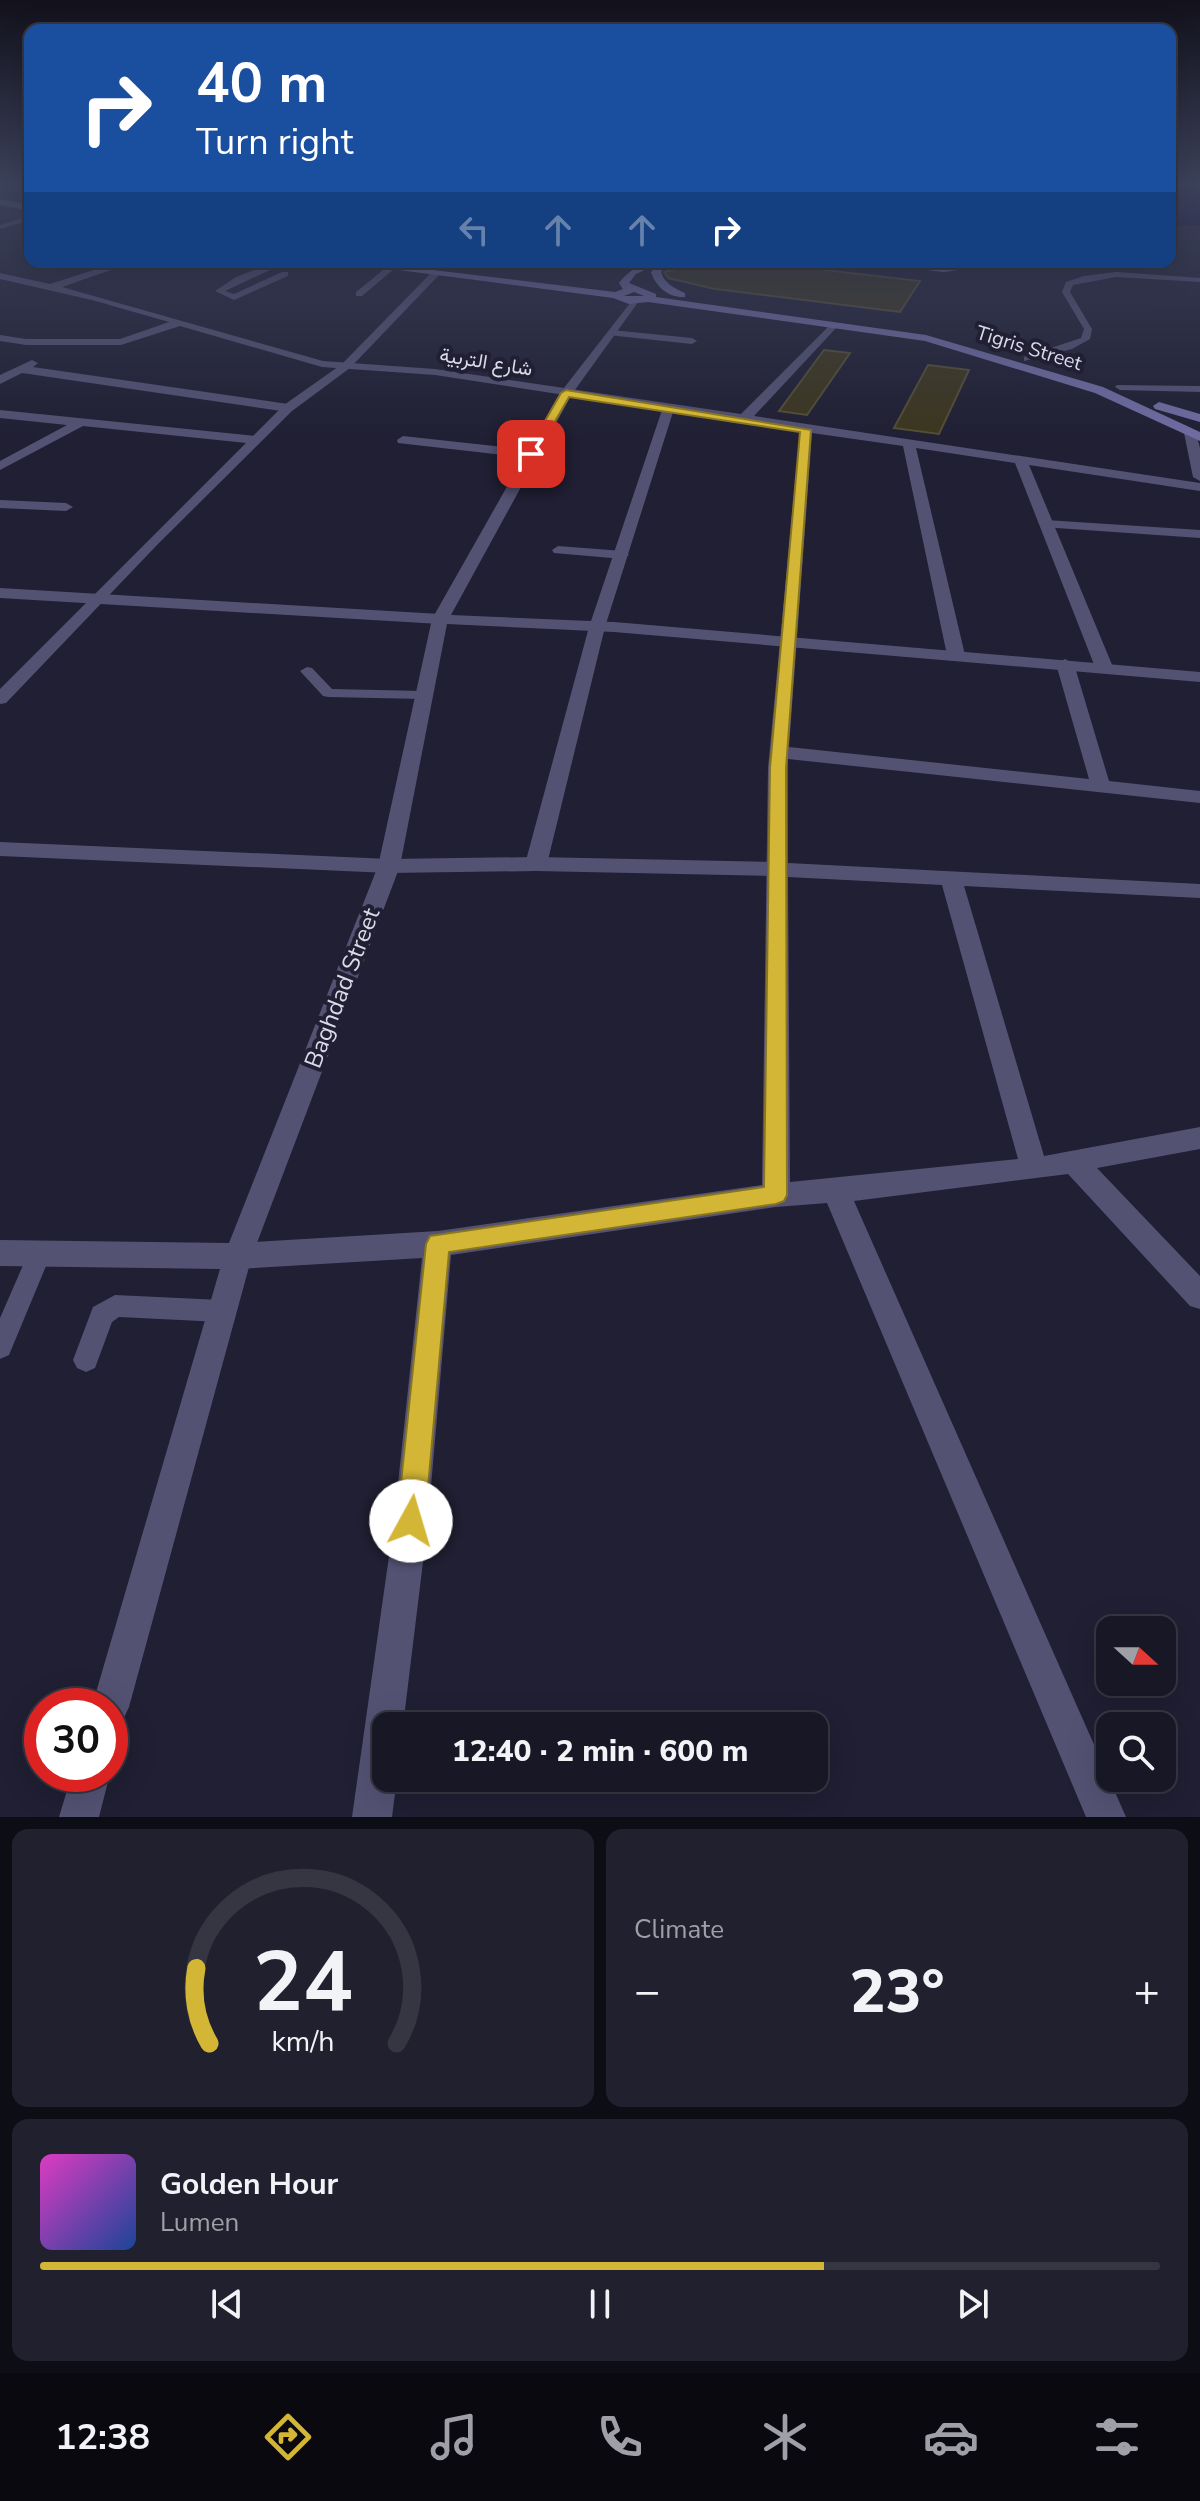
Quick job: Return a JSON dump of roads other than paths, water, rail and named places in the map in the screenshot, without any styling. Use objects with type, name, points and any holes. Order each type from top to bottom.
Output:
[{"type":"main road","name":"Tigris Street","points":[[447,270],[635,294],[690,297],[931,332],[1120,387],[1160,407],[1197,432]]},
{"type":"main road","name":"Tigris Street","points":[[451,270],[926,338],[1099,390],[1197,432]]},
{"type":"main road","points":[[642,270],[627,276],[624,283],[635,294],[643,273],[648,270]]},
{"type":"main road","points":[[657,270],[659,282],[673,292],[690,297]]},
{"type":"main road","name":"Tigris Street","points":[[1160,407],[1200,418]]},
{"type":"street","points":[[52,287],[105,270]]},
{"type":"street","points":[[0,699],[288,408],[346,366],[435,270]]},
{"type":"street","name":"شارع التربية","points":[[0,276],[52,287],[322,364],[435,372],[1200,487]]},
{"type":"street","name":"Baghdad Street","points":[[115,1688],[238,1256],[389,866],[440,619],[566,393],[611,333],[635,294]]},
{"type":"street","points":[[0,338],[26,342],[121,342],[177,323]]},
{"type":"street","points":[[743,420],[833,325]]},
{"type":"street","points":[[0,380],[72,342]]},
{"type":"street","points":[[20,369],[288,408]]},
{"type":"street","points":[[536,864],[597,627],[623,555],[668,409]]},
{"type":"street","points":[[0,414],[256,440]]},
{"type":"street","points":[[0,466],[81,422]]},
{"type":"street","points":[[776,1195],[776,869],[780,752],[806,430]]},
{"type":"street","points":[[1197,432],[1200,477]]},
{"type":"street","points":[[403,440],[531,454]]},
{"type":"street","points":[[909,445],[956,655]]},
{"type":"street","points":[[1021,462],[1104,667]]},
{"type":"street","points":[[0,504],[66,507]]},
{"type":"street","points":[[0,593],[597,627],[1200,677]]},
{"type":"street","points":[[1065,664],[1101,786]]},
{"type":"street","points":[[780,752],[1200,797]]},
{"type":"street","points":[[0,849],[389,866],[536,864],[776,869],[1200,891]]},
{"type":"street","points":[[951,878],[1034,1169]]},
{"type":"street","points":[[0,1253],[238,1256],[438,1244],[776,1195],[1034,1169],[1200,1138]]},
{"type":"street","points":[[1074,1162],[1200,1296]]},
{"type":"street","points":[[836,1191],[1106,1817]]},
{"type":"street","points":[[372,1817],[411,1521],[438,1244]]},
{"type":"street","points":[[79,1817],[86,1792]]},
{"type":"lane","points":[[263,270],[219,291],[234,297],[285,274]]},
{"type":"lane","points":[[359,294],[383,270]]},
{"type":"lane","points":[[1027,359],[1085,339],[1088,329],[1066,292],[1069,284],[1115,276],[1200,280]]},
{"type":"lane","points":[[611,333],[692,341]]},
{"type":"lane","points":[[1120,387],[1200,389]]},
{"type":"lane","points":[[1046,524],[1200,534]]},
{"type":"lane","points":[[558,550],[623,555]]},
{"type":"lane","points":[[307,671],[328,693],[423,695]]},
{"type":"lane","points":[[0,1347],[39,1254]]},
{"type":"lane","points":[[86,1360],[102,1315],[115,1306],[221,1311]]}]
